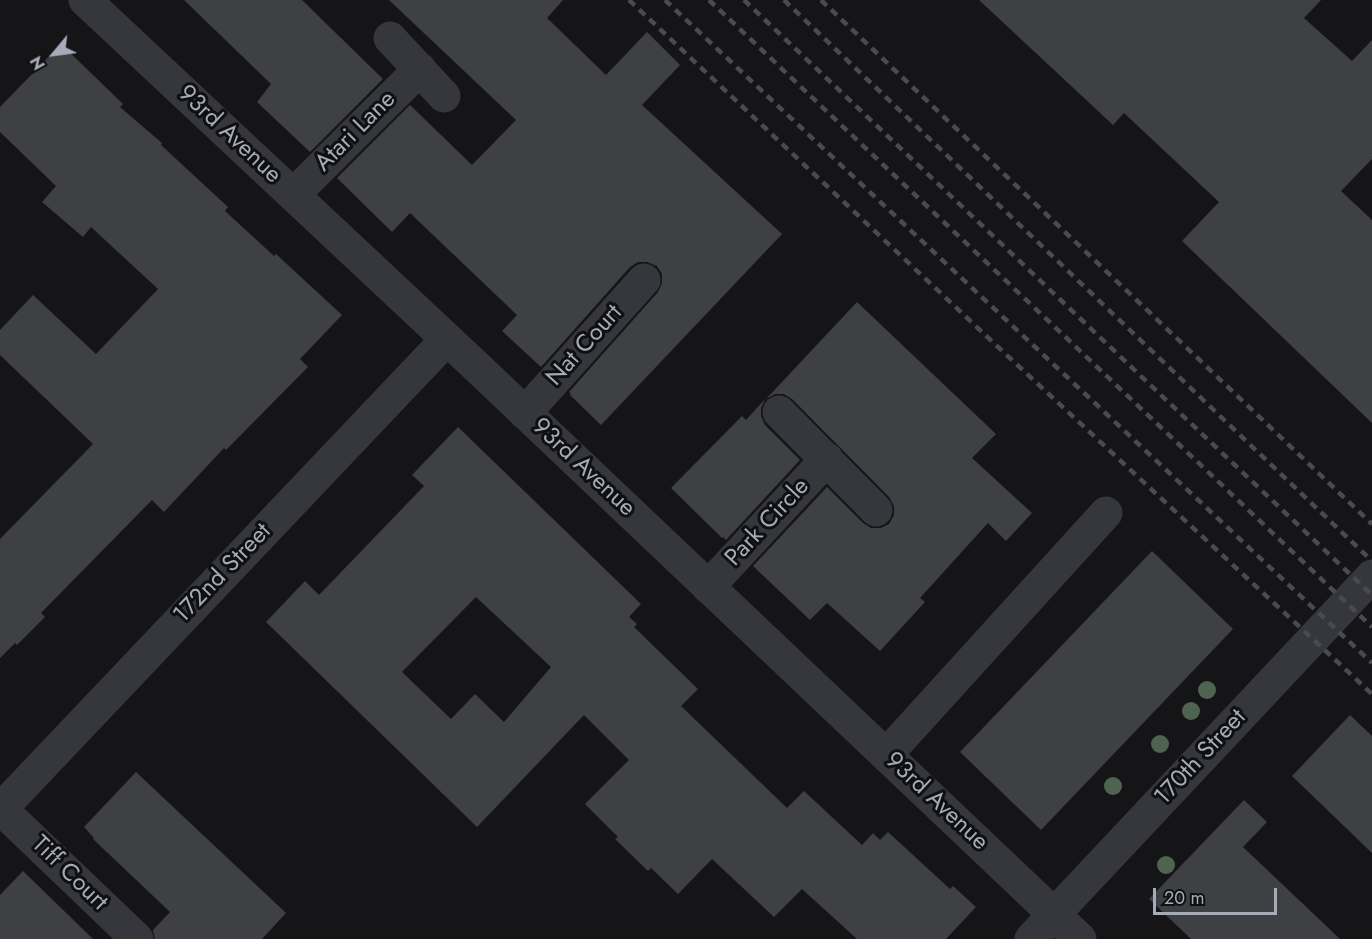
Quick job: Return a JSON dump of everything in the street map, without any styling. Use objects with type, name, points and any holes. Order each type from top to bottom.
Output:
[{"type":"street","name":"93rd Avenue","points":[[85,0],[447,339],[1080,939]]},
{"type":"street","points":[[390,38],[444,96]]},
{"type":"street","name":"Atari Lane","points":[[293,195],[420,69]]},
{"type":"street","name":"Nat Court","points":[[525,413],[644,280]]},
{"type":"street","name":"172nd Street","points":[[0,810],[447,339]]},
{"type":"street","name":"Park Circle","points":[[779,412],[876,510]]},
{"type":"street","name":"Park Circle","points":[[708,587],[827,459]]},
{"type":"street","points":[[886,755],[1106,513]]},
{"type":"street","name":"170th Street","points":[[1031,939],[1372,576]]},
{"type":"street","name":"Tiff Court","points":[[0,810],[137,939]]},
{"type":"building","points":[[184,0],[302,0],[383,79],[310,152],[257,102],[271,84]]},
{"type":"building","points":[[389,0],[563,0],[547,18],[606,75],[647,32],[680,65],[642,105],[782,234],[601,425],[569,392],[658,292],[662,283],[662,274],[657,266],[647,262],[638,262],[630,267],[541,367],[502,331],[517,315],[410,213],[392,232],[337,178],[410,105],[472,165],[516,120]]},
{"type":"building","points":[[979,0],[1321,0],[1304,18],[1352,61],[1372,40],[1372,159],[1341,191],[1372,220],[1372,423],[1182,241],[1219,202],[1124,113],[1113,125]]},
{"type":"building","points":[[61,44],[123,104],[120,107],[162,143],[161,145],[228,207],[225,211],[342,315],[300,359],[308,367],[226,450],[224,448],[164,512],[152,500],[41,613],[45,617],[17,645],[15,643],[0,658],[0,539],[93,444],[0,355],[0,330],[33,295],[96,354],[158,289],[91,227],[83,237],[42,202],[56,186],[0,132],[0,107]]},
{"type":"building","points":[[857,302],[996,434],[972,458],[1032,513],[1006,541],[988,523],[920,598],[925,602],[880,651],[827,603],[810,620],[753,566],[827,487],[871,528],[881,528],[889,524],[894,515],[894,506],[889,497],[792,399],[784,394],[775,394],[766,399]]},
{"type":"building","points":[[765,399],[761,408],[761,416],[765,425],[800,460],[726,540],[671,488],[742,416],[746,420]]},
{"type":"building","points":[[458,427],[641,604],[629,617],[637,624],[634,627],[698,689],[681,706],[787,808],[804,791],[862,845],[873,833],[880,840],[888,832],[950,889],[953,886],[976,907],[946,939],[857,939],[802,889],[774,917],[712,859],[678,894],[651,868],[648,871],[615,839],[618,837],[585,804],[629,760],[584,715],[477,827],[266,622],[305,581],[319,595],[424,486],[412,475]],"holes":[[[476,597],[551,667],[504,722],[475,694],[451,719],[402,672]]]},
{"type":"building","points":[[1152,551],[1233,629],[1041,830],[960,752]]},
{"type":"building","points":[[1350,715],[1372,736],[1372,853],[1292,776]]},
{"type":"building","points":[[136,772],[286,913],[262,939],[155,939],[153,930],[170,912],[93,839],[84,827]]},
{"type":"building","points":[[1244,800],[1267,822],[1243,847],[1340,939],[1191,939],[1149,899]]},
{"type":"building","points":[[23,871],[93,939],[0,939],[0,895]]},
{"type":"railway","points":[[629,0],[1372,694]]},
{"type":"railway","points":[[665,0],[1372,663]]},
{"type":"railway","points":[[709,0],[1372,627]]},
{"type":"railway","points":[[744,0],[1372,595]]},
{"type":"railway","points":[[784,0],[1372,561]]},
{"type":"railway","points":[[821,0],[1372,524]]}]
